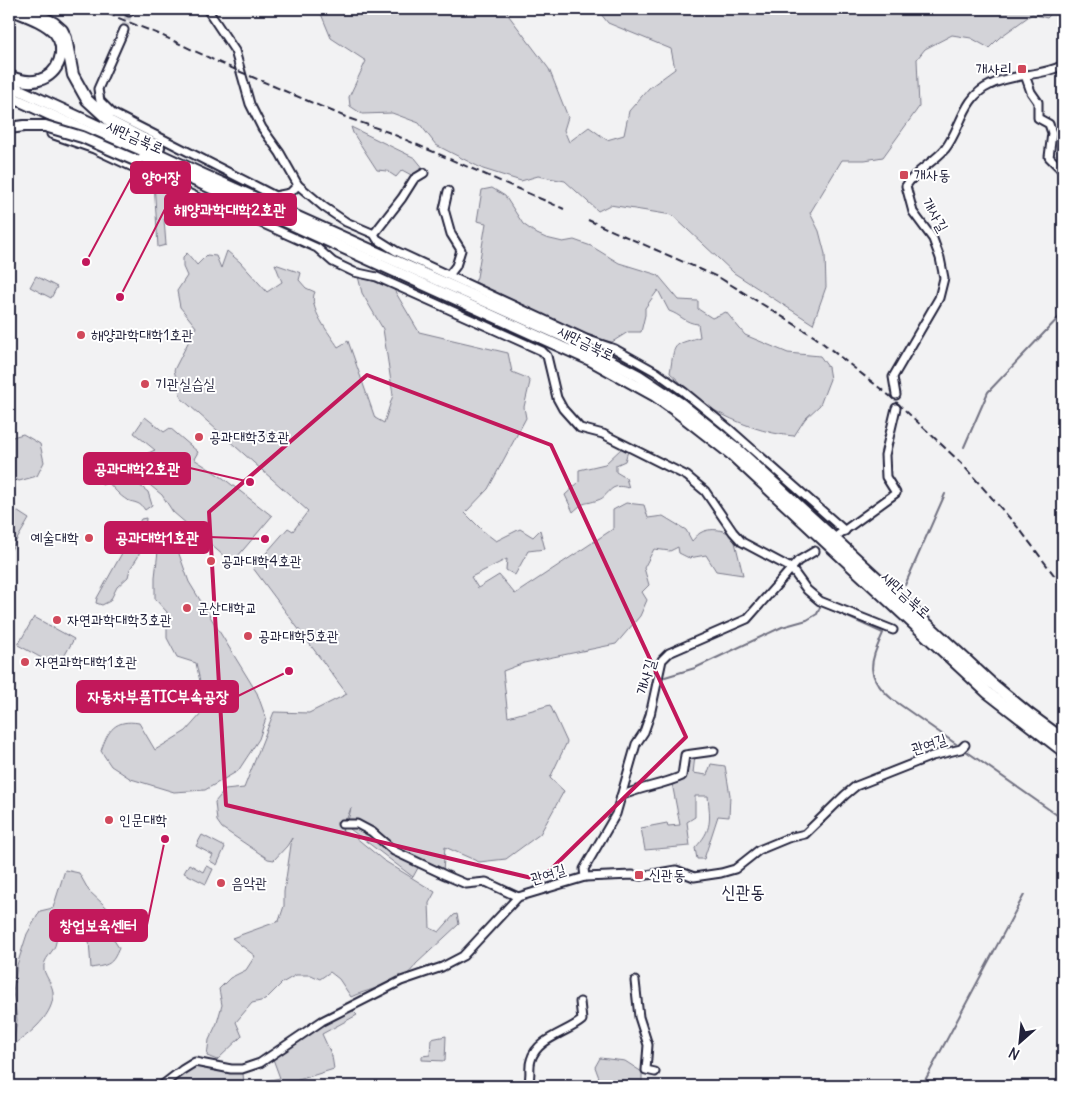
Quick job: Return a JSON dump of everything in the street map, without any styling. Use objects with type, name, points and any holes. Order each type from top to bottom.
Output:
[{"type":"highway","points":[[9,76],[26,81],[37,81],[46,78],[54,72],[61,56],[59,41],[55,33],[46,25],[10,9]]},
{"type":"highway","points":[[27,9],[54,23],[62,30],[66,38],[73,75],[87,100],[100,113],[111,122],[183,160],[204,175]]},
{"type":"highway","name":"새만금북로","points":[[9,85],[567,338],[639,376],[681,404],[736,449],[990,682],[1063,739]]},
{"type":"highway","name":"새만금북로","points":[[9,96],[590,360],[655,396],[731,454],[988,693],[1063,751]]},
{"type":"highway","points":[[9,123],[82,137],[137,161],[176,172]]},
{"type":"street","points":[[207,9],[235,51],[250,104],[262,128],[280,153],[298,185],[324,207],[346,222],[374,234],[377,239],[396,251],[586,339],[615,349],[656,372],[728,428],[845,531]]},
{"type":"street","points":[[124,30],[98,89],[100,101],[112,113],[275,196],[290,193],[298,185]]},
{"type":"street","name":"개사길","points":[[896,395],[893,377],[939,298],[944,278],[933,238],[913,212],[906,186],[947,147],[964,110],[979,92],[989,85],[1055,69],[1063,64]]},
{"type":"street","points":[[1025,75],[1031,92],[1038,102],[1038,118],[1049,124],[1052,133],[1049,157],[1063,171]]},
{"type":"street","points":[[48,130],[94,149],[203,200],[259,222],[316,248],[333,262],[354,272],[377,277],[542,351],[547,356],[557,398],[563,409],[580,428],[603,434],[687,476],[705,491],[742,542],[791,568],[807,590],[820,601],[893,630]]},
{"type":"street","points":[[374,234],[414,179],[424,173]]},
{"type":"street","points":[[448,190],[444,209],[451,234],[461,250],[456,266],[449,275]]},
{"type":"street","points":[[838,535],[896,493],[886,477],[885,455],[896,408]]},
{"type":"street","name":"개사길","points":[[585,876],[584,869],[616,814],[636,744],[644,732],[650,715],[662,660],[669,653],[747,619],[798,561],[815,551]]},
{"type":"street","name":"관여길","points":[[162,1086],[195,1062],[231,1069],[252,1066],[322,1021],[401,981],[463,956],[518,897],[585,876],[641,876],[676,870],[694,877],[735,869],[759,850],[788,838],[805,834],[856,786],[926,758],[963,747]]},
{"type":"street","points":[[621,796],[682,776],[685,755],[714,752]]},
{"type":"street","points":[[342,824],[357,824],[372,832],[394,851],[466,884],[486,882],[518,897]]},
{"type":"street","points":[[635,980],[639,1017],[648,1045],[646,1070],[655,1072]]},
{"type":"street","points":[[528,1086],[531,1077],[530,1061],[534,1052],[560,1032],[575,1026],[582,1020],[580,1002]]},
{"type":"highlighted area","points":[[367,375],[551,445],[686,737],[540,880],[226,805],[209,512]]},
{"type":"shaded area","points":[[319,9],[506,9],[509,16],[549,69],[568,117],[564,130],[569,142],[589,127],[607,140],[624,135],[629,111],[649,88],[675,69],[671,49],[608,23],[597,9],[1056,9],[1047,18],[1032,14],[999,38],[989,48],[971,38],[952,35],[925,49],[917,59],[919,107],[883,157],[865,160],[842,160],[810,213],[819,231],[825,254],[826,287],[813,324],[734,273],[672,215],[610,205],[598,211],[565,181],[538,176],[521,181],[483,169],[436,145],[419,123],[392,113],[362,114],[350,106],[349,97],[366,61],[331,38]]},
{"type":"shaded area","points":[[351,127],[415,158],[424,169],[413,176],[402,170],[396,177],[387,171],[377,170]]},
{"type":"shaded area","points":[[154,181],[198,202],[197,209],[164,219],[166,245],[158,247]]},
{"type":"shaded area","points":[[492,188],[505,196],[523,224],[537,234],[563,242],[574,240],[591,246],[619,263],[658,275],[679,300],[698,301],[698,309],[712,318],[726,312],[745,335],[788,353],[820,356],[828,367],[830,379],[820,405],[805,419],[794,436],[752,427],[731,419],[707,406],[670,373],[676,347],[679,344],[700,337],[698,324],[669,311],[658,290],[645,308],[641,332],[628,332],[612,342],[595,339],[475,282],[486,223],[477,221],[482,190]]},
{"type":"shaded area","points":[[227,251],[240,262],[267,292],[282,282],[275,264],[301,273],[299,280],[306,288],[315,292],[313,298],[317,313],[338,347],[348,341],[375,418],[384,423],[393,395],[383,329],[362,293],[358,276],[393,288],[419,332],[508,353],[512,372],[527,378],[530,382],[524,407],[526,418],[488,489],[465,513],[496,541],[520,529],[533,537],[540,530],[545,549],[528,551],[515,575],[506,570],[507,559],[471,577],[478,588],[499,575],[515,594],[613,529],[613,510],[626,503],[644,505],[648,518],[663,516],[686,530],[692,541],[700,533],[708,530],[723,531],[731,535],[734,538],[743,575],[716,571],[706,555],[689,558],[679,553],[678,547],[670,551],[654,549],[644,568],[649,585],[642,592],[647,600],[640,616],[616,644],[524,663],[503,671],[508,717],[550,705],[567,742],[550,778],[564,791],[540,834],[506,859],[479,862],[445,847],[443,871],[410,858],[348,821],[351,808],[342,831],[354,836],[383,860],[435,892],[429,903],[430,928],[439,932],[457,914],[459,924],[404,977],[351,997],[339,979],[330,972],[320,979],[311,975],[296,975],[282,983],[265,1000],[252,1003],[236,1022],[242,1036],[217,1060],[207,1056],[209,1040],[217,1023],[222,1005],[219,989],[230,978],[246,970],[255,956],[232,938],[279,921],[284,906],[284,892],[292,838],[274,860],[268,859],[222,828],[217,821],[215,802],[225,790],[244,788],[274,712],[309,713],[347,694],[253,568],[288,528],[293,531],[308,511],[181,398],[174,370],[196,327],[180,307],[177,291],[187,276],[183,267],[183,257],[187,253],[197,265],[207,255],[216,256],[221,268]]},
{"type":"shaded area","points":[[36,276],[57,287],[51,298],[30,287]]},
{"type":"shaded area","points":[[145,417],[164,432],[170,428],[198,452],[194,459],[223,478],[272,516],[232,563],[173,512],[162,495],[124,464],[155,450],[134,433]]},
{"type":"shaded area","points":[[23,434],[40,444],[44,462],[37,476],[19,481],[9,475],[9,438]]},
{"type":"shaded area","points":[[623,447],[628,451],[625,461],[616,465],[616,472],[626,478],[629,488],[619,486],[613,488],[600,499],[583,504],[573,512],[565,495],[579,482],[579,470],[605,464]]},
{"type":"shaded area","points":[[109,465],[120,470],[148,492],[152,505],[145,510],[139,504],[124,498],[108,482],[102,485],[98,466]]},
{"type":"shaded area","points":[[9,506],[29,519],[9,553]]},
{"type":"shaded area","points":[[146,518],[145,533],[138,557],[130,569],[128,577],[117,587],[110,601],[102,605],[96,603],[141,519]]},
{"type":"shaded area","points":[[168,523],[189,582],[257,693],[266,718],[259,739],[238,771],[205,790],[174,792],[131,779],[111,766],[101,751],[110,732],[118,725],[131,722],[139,723],[155,750],[186,731],[202,713],[201,686],[196,663],[177,657],[167,638],[167,612],[155,599],[155,577],[161,525]]},
{"type":"shaded area","points":[[34,617],[74,639],[58,667],[18,645]]},
{"type":"shaded area","points":[[695,756],[693,773],[707,775],[711,764],[725,766],[730,795],[729,817],[718,816],[704,859],[697,859],[695,848],[708,830],[709,812],[708,796],[695,796],[695,817],[687,822],[690,846],[645,850],[641,828],[667,823],[668,826],[680,825],[672,783],[686,776],[686,757]]},
{"type":"shaded area","points":[[346,826],[359,827],[419,866],[413,877]]},
{"type":"shaded area","points":[[202,835],[225,847],[217,865],[210,861],[213,855],[196,846]]},
{"type":"shaded area","points":[[189,864],[203,872],[206,866],[213,869],[206,884],[184,873]]},
{"type":"shaded area","points":[[65,870],[79,873],[89,891],[117,917],[119,927],[110,934],[119,948],[112,961],[102,966],[91,968],[89,941],[93,920],[74,923],[56,931],[55,946],[44,966],[53,992],[50,1008],[46,1016],[34,1029],[13,1045],[17,1020],[13,992],[17,965],[27,934],[40,911],[53,908]]},
{"type":"shaded area","points":[[352,1010],[357,1015],[322,1034],[332,1056],[334,1069],[279,1086],[261,1086],[260,1082],[280,1078],[273,1059],[321,1027]]},
{"type":"shaded area","points":[[446,1036],[445,1061],[422,1060],[422,1056],[430,1055],[431,1039]]},
{"type":"shaded area","points":[[600,1058],[625,1061],[642,1072],[642,1086],[602,1086],[595,1067]]},
{"type":"shaded area","points":[[197,1066],[243,1073],[244,1086],[164,1086]]},
{"type":"waterway","points":[[964,447],[988,392],[1063,313]]},
{"type":"waterway","points":[[905,585],[945,494]]},
{"type":"waterway","points":[[665,677],[695,668],[782,627],[807,620],[817,614],[821,605],[883,633],[875,653],[872,668],[873,675],[883,691],[1057,815]]},
{"type":"waterway","points":[[922,1086],[1024,895]]},
{"type":"tunnel","points":[[124,30],[129,12]]},
{"type":"railway","points":[[96,9],[161,35],[220,63],[348,118],[388,132],[564,209]]},
{"type":"railway","points":[[588,220],[720,278],[815,337],[891,397],[961,463],[1021,531],[1063,587]]},
{"type":"place","name":"개사리","points":[[1022,69]]},
{"type":"place","name":"개사동","points":[[904,175]]},
{"type":"place","name":"양어장","points":[[86,262]]},
{"type":"place","name":"해양과학대학2호관","points":[[120,297]]},
{"type":"place","name":"해양과학대학1호관","points":[[81,335]]},
{"type":"place","name":"기관실습실","points":[[145,384]]},
{"type":"place","name":"공과대학3호관","points":[[199,437]]},
{"type":"place","name":"공과대학2호관","points":[[250,482]]},
{"type":"place","name":"예술대학","points":[[89,538]]},
{"type":"place","name":"공과대학1호관","points":[[265,539]]},
{"type":"place","name":"공과대학4호관","points":[[211,561]]},
{"type":"place","name":"군산대학교","points":[[187,608]]},
{"type":"place","name":"자연과학대학3호관","points":[[57,620]]},
{"type":"place","name":"공과대학5호관","points":[[248,636]]},
{"type":"place","name":"자연과학대학1호관","points":[[25,662]]},
{"type":"place","name":"자동차부품TIC부속공장","points":[[289,671]]},
{"type":"place","name":"인문대학","points":[[109,820]]},
{"type":"place","name":"창업보육센터","points":[[165,839]]},
{"type":"place","name":"신관동","points":[[639,875]]},
{"type":"place","name":"음악관","points":[[221,883]]},
{"type":"district","name":"신관동","points":[[743,892]]}]
